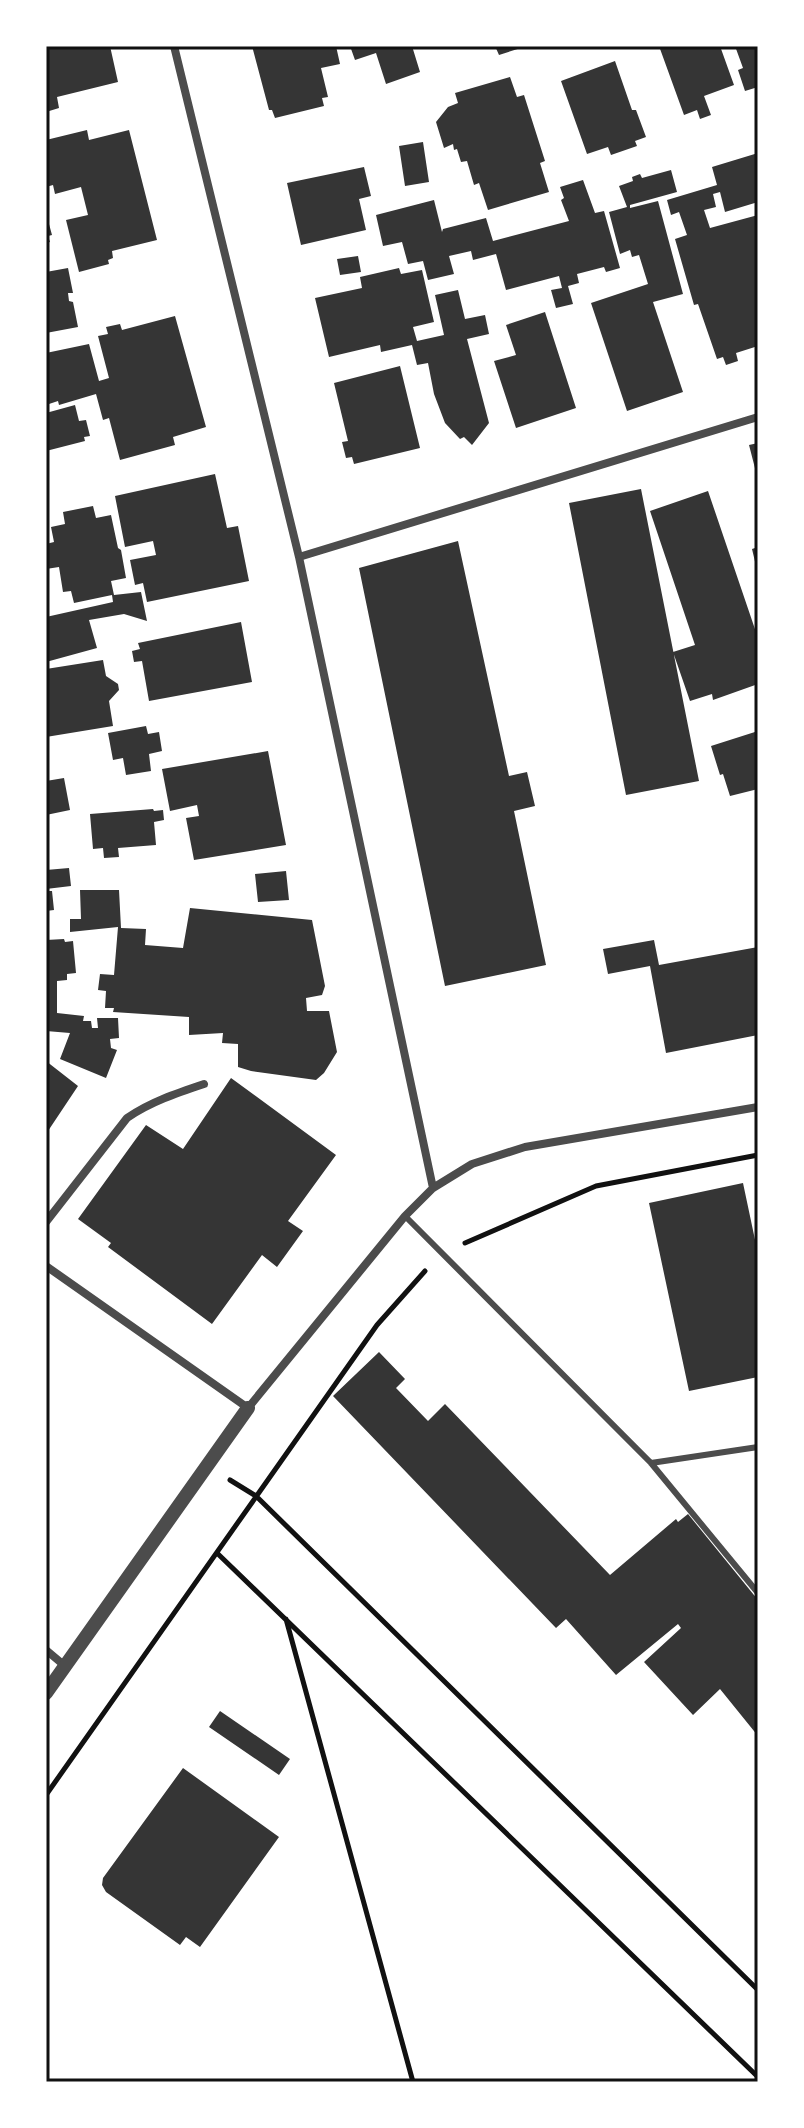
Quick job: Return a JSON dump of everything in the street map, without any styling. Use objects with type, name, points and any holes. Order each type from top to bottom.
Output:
[{"type":"street","points":[[174,46],[299,557],[433,1188]]},
{"type":"street","points":[[299,557],[758,417]]},
{"type":"street","points":[[46,1222],[127,1118],[138,1110],[204,1084]]},
{"type":"street","points":[[46,1693],[248,1408],[405,1216],[433,1188],[472,1164],[525,1147],[758,1107]]},
{"type":"street","points":[[46,1266],[248,1408]]},
{"type":"street","points":[[46,1650],[65,1666]]},
{"type":"lane","points":[[405,1216],[651,1463],[758,1593]]},
{"type":"lane","points":[[651,1463],[758,1447]]},
{"type":"path","points":[[454,1247],[596,1186],[758,1155]]},
{"type":"path","points":[[46,1795],[377,1325],[429,1265]]},
{"type":"path","points":[[208,1466],[256,1496],[758,1990]]},
{"type":"path","points":[[217,1553],[758,2077]]},
{"type":"path","points":[[286,1618],[413,2082]]},
{"type":"building","points":[[46,46],[110,46],[118,82],[57,97],[59,108],[46,112]]},
{"type":"building","points":[[252,46],[336,46],[340,64],[321,68],[328,97],[322,98],[324,106],[275,118],[269,110]]},
{"type":"building","points":[[350,46],[412,46],[420,72],[386,84],[376,53],[355,60]]},
{"type":"building","points":[[495,46],[524,46],[524,47],[499,55]]},
{"type":"building","points":[[659,46],[720,46],[734,85],[704,96],[711,115],[700,119],[697,110],[684,115]]},
{"type":"building","points":[[735,46],[758,46],[758,87],[745,91],[738,70],[743,68]]},
{"type":"building","points":[[615,61],[632,110],[636,110],[646,137],[635,141],[637,146],[611,155],[608,147],[587,154],[561,81]]},
{"type":"building","points":[[510,77],[517,97],[524,95],[545,161],[540,163],[549,192],[488,210],[479,183],[474,185],[467,161],[461,162],[453,144],[444,148],[436,122],[448,107],[458,103],[455,93]]},
{"type":"building","points":[[87,130],[89,140],[129,130],[157,240],[112,251],[113,258],[108,260],[109,264],[79,272],[66,220],[88,215],[81,187],[55,194],[53,185],[46,187],[46,140]]},
{"type":"building","points":[[423,142],[429,182],[405,186],[399,146]]},
{"type":"building","points":[[758,153],[758,202],[725,212],[720,192],[713,194],[716,207],[704,210],[710,228],[758,215],[758,263],[755,265],[758,275],[758,346],[736,353],[738,361],[726,365],[723,357],[717,359],[698,304],[694,305],[675,239],[687,235],[679,212],[671,215],[667,200],[717,185],[712,167]]},
{"type":"building","points":[[364,167],[371,196],[359,199],[366,230],[301,245],[287,183]]},
{"type":"building","points":[[671,170],[677,192],[630,205],[630,208],[658,201],[683,294],[653,302],[683,392],[627,411],[591,303],[648,284],[639,255],[632,257],[630,250],[620,254],[609,212],[627,207],[619,186],[633,181],[632,177],[640,174],[642,178]]},
{"type":"building","points":[[583,180],[595,213],[604,211],[620,268],[606,272],[604,267],[577,274],[579,283],[568,286],[573,304],[556,308],[551,290],[562,288],[559,276],[506,290],[496,254],[473,260],[471,251],[449,256],[454,274],[428,280],[423,261],[408,264],[402,242],[383,246],[376,215],[434,200],[442,232],[443,229],[486,218],[493,241],[569,221],[560,187]]},
{"type":"building","points":[[46,213],[52,235],[48,236],[50,242],[46,243]]},
{"type":"building","points":[[358,256],[361,272],[340,275],[337,259]]},
{"type":"building","points":[[68,268],[73,293],[68,293],[69,301],[73,302],[78,327],[46,333],[46,272]]},
{"type":"building","points":[[399,268],[401,274],[422,270],[434,322],[413,327],[417,341],[444,335],[435,295],[458,290],[465,319],[485,315],[489,334],[467,339],[489,423],[472,445],[464,437],[460,439],[445,423],[434,394],[428,363],[417,365],[412,345],[381,352],[380,345],[329,357],[315,298],[362,288],[360,277]]},
{"type":"building","points":[[545,312],[576,408],[516,428],[494,361],[516,355],[506,325]]},
{"type":"building","points":[[175,316],[206,427],[173,437],[175,445],[120,460],[109,418],[103,420],[96,394],[59,405],[58,401],[46,405],[46,353],[89,344],[99,381],[109,378],[98,336],[108,334],[106,327],[120,324],[122,330]]},
{"type":"building","points":[[400,366],[420,448],[354,464],[352,457],[346,458],[342,442],[348,441],[334,383]]},
{"type":"building","points":[[75,405],[79,421],[86,420],[90,436],[84,437],[85,441],[46,451],[46,413]]},
{"type":"building","points":[[758,443],[758,476],[757,476],[749,445]]},
{"type":"building","points":[[215,474],[227,528],[238,526],[249,581],[147,602],[143,583],[135,585],[130,560],[156,555],[153,541],[125,547],[115,496]]},
{"type":"building","points":[[641,489],[699,781],[626,795],[569,503]]},
{"type":"building","points":[[708,491],[758,638],[758,684],[713,700],[712,694],[690,701],[673,652],[695,645],[650,511]]},
{"type":"building","points":[[93,506],[96,518],[111,515],[121,550],[126,578],[111,581],[114,595],[141,592],[147,621],[124,614],[89,620],[97,648],[46,662],[46,617],[113,602],[112,595],[74,603],[71,591],[63,592],[59,567],[46,569],[46,544],[54,542],[51,527],[65,524],[63,512]]},
{"type":"building","points":[[458,541],[509,776],[527,772],[535,806],[514,811],[546,965],[445,986],[359,568]]},
{"type":"building","points":[[758,547],[758,570],[757,570],[752,549]]},
{"type":"building","points":[[241,622],[252,682],[149,701],[142,661],[134,662],[132,651],[140,649],[138,643]]},
{"type":"building","points":[[103,660],[106,676],[118,684],[119,690],[109,701],[113,726],[46,737],[46,669]]},
{"type":"building","points":[[146,726],[148,734],[159,732],[162,751],[149,754],[151,771],[126,775],[123,758],[113,760],[108,733]]},
{"type":"building","points":[[758,731],[758,789],[730,796],[711,746]]},
{"type":"building","points":[[268,751],[286,845],[194,860],[186,818],[199,816],[197,805],[170,811],[162,769]]},
{"type":"building","points":[[64,778],[70,810],[46,815],[46,781]]},
{"type":"building","points":[[163,810],[164,820],[154,822],[156,845],[118,848],[119,857],[104,858],[103,848],[93,849],[90,814]]},
{"type":"building","points":[[69,868],[71,886],[46,889],[46,870]]},
{"type":"building","points":[[286,871],[289,900],[258,902],[255,874]]},
{"type":"building","points":[[80,890],[119,890],[121,928],[146,929],[145,945],[183,948],[190,908],[312,920],[325,986],[322,995],[306,998],[307,1011],[329,1011],[337,1052],[324,1073],[316,1080],[251,1071],[238,1067],[238,1044],[222,1043],[223,1033],[189,1035],[189,1017],[113,1012],[114,1008],[105,1008],[106,991],[98,990],[100,974],[114,975],[118,927],[70,932],[70,919],[81,919]]},
{"type":"building","points":[[46,891],[52,891],[54,910],[46,911]]},
{"type":"building","points":[[64,939],[65,942],[73,941],[76,973],[67,974],[67,980],[57,981],[57,1013],[84,1016],[83,1021],[91,1021],[92,1028],[98,1028],[97,1018],[118,1018],[119,1038],[110,1039],[111,1048],[117,1050],[106,1078],[60,1059],[70,1033],[46,1031],[46,940]]},
{"type":"building","points":[[654,940],[659,965],[758,947],[758,1035],[666,1053],[650,966],[608,974],[603,949]]},
{"type":"building","points":[[46,1061],[78,1086],[46,1134]]},
{"type":"building","points":[[231,1078],[336,1155],[288,1221],[303,1231],[277,1267],[262,1255],[212,1324],[108,1247],[111,1243],[78,1219],[146,1125],[183,1149]]},
{"type":"building","points":[[743,1183],[758,1254],[758,1377],[689,1391],[649,1203]]},
{"type":"building","points":[[379,1352],[405,1379],[396,1388],[428,1421],[445,1404],[610,1575],[676,1519],[678,1522],[688,1514],[758,1600],[758,1736],[720,1689],[693,1715],[644,1662],[681,1628],[678,1624],[616,1675],[566,1619],[556,1628],[333,1396]]},
{"type":"building","points":[[220,1711],[290,1759],[279,1775],[209,1727]]},
{"type":"building","points":[[183,1768],[279,1837],[200,1947],[186,1937],[180,1945],[106,1892],[102,1885],[103,1878]]}]
